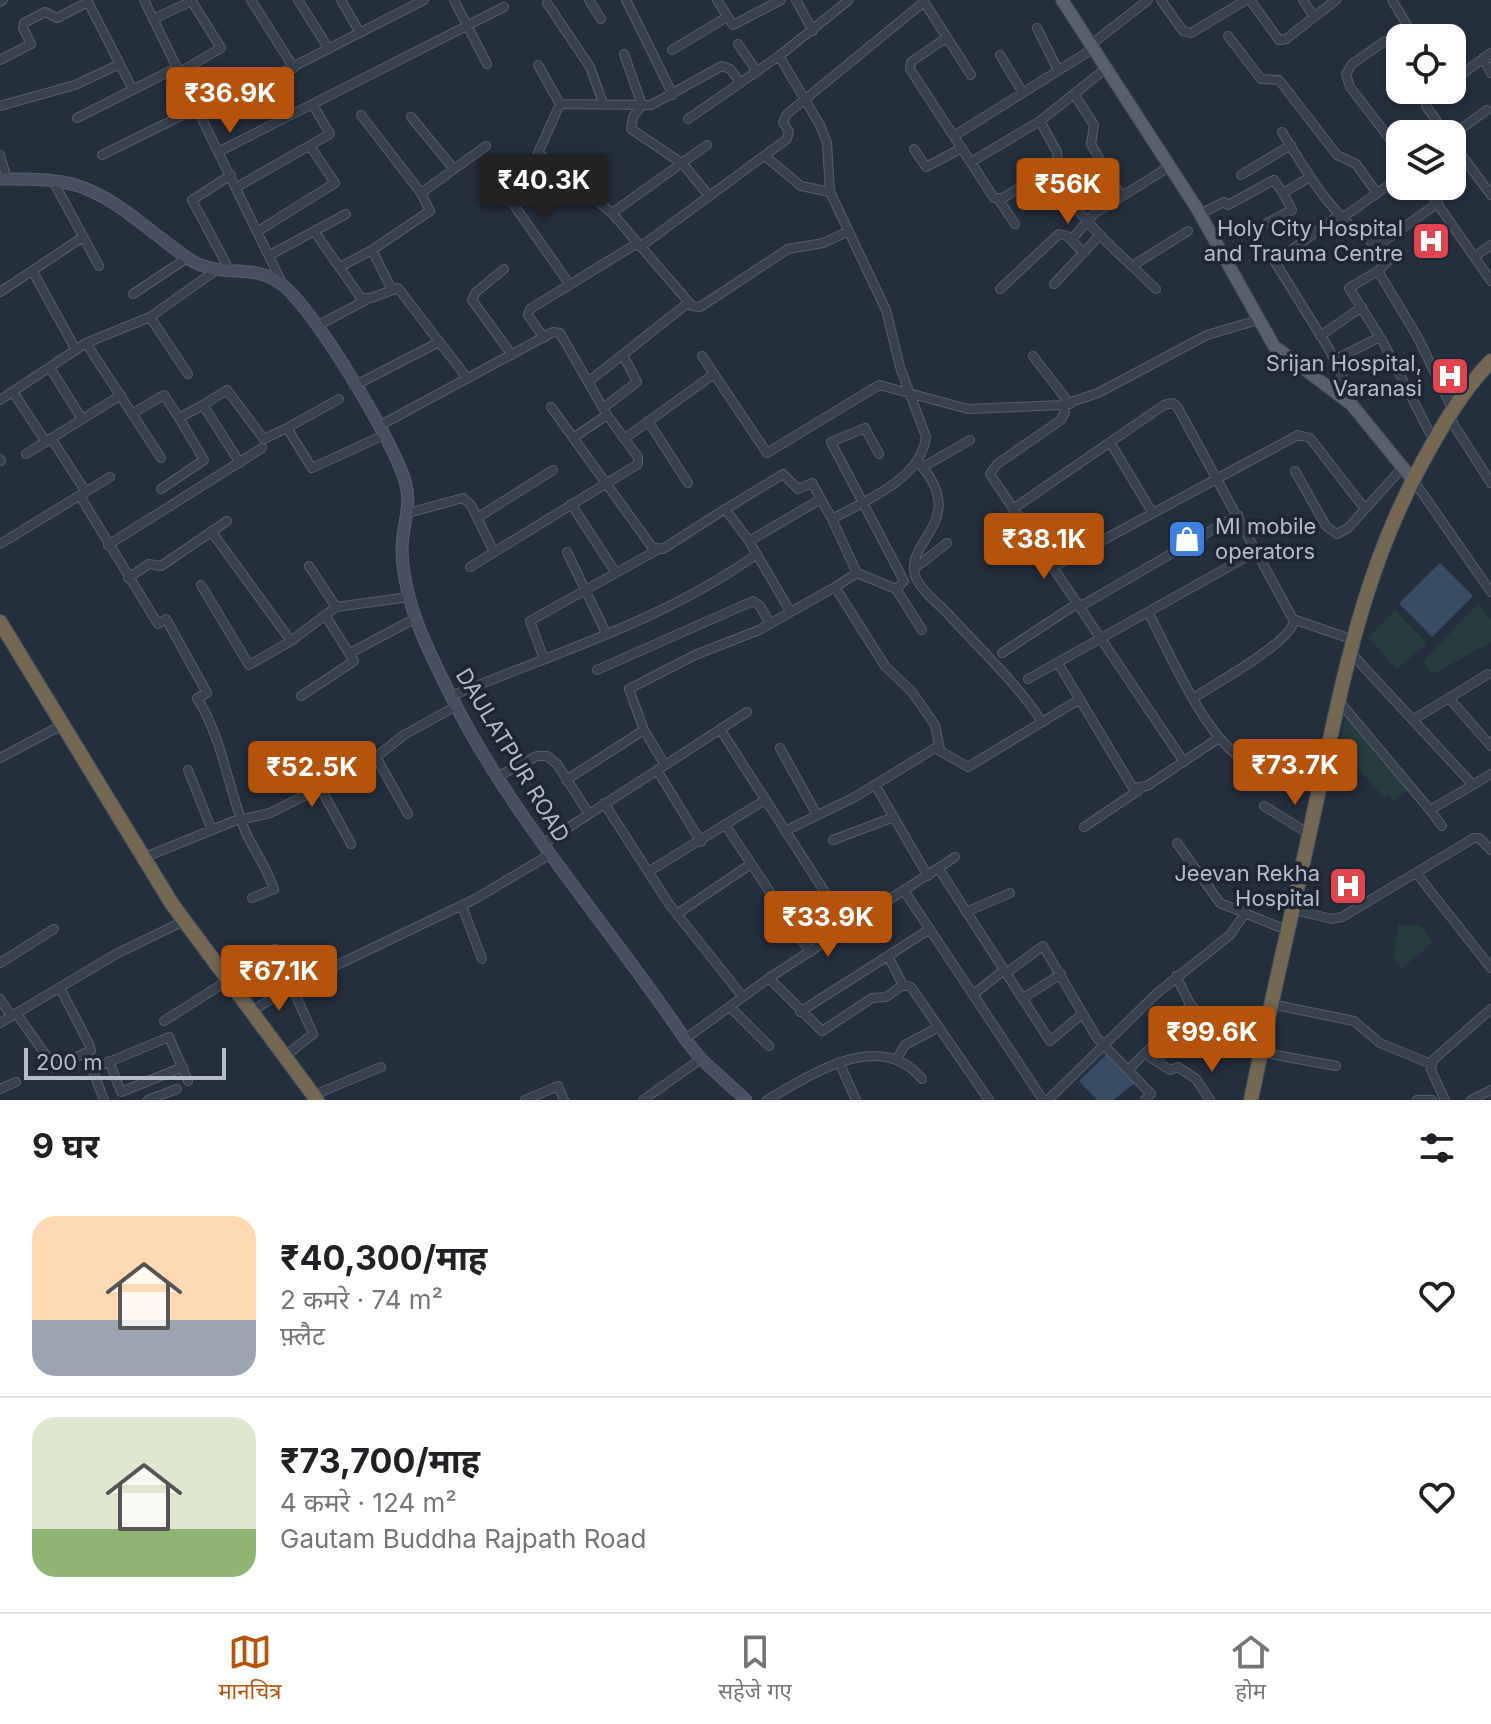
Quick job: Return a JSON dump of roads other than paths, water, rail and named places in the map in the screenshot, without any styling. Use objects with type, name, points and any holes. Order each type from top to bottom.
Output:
[{"type":"highway","points":[[1415,482],[1434,441],[1491,361]]},
{"type":"highway","points":[[1274,1005],[1351,649],[1380,547],[1452,416],[1491,369]]},
{"type":"highway","points":[[0,622],[142,859],[227,981],[316,1098]]},
{"type":"highway","points":[[1251,1100],[1296,910],[1309,834],[1343,706],[1351,649]]},
{"type":"highway","points":[[1258,1100],[1264,1052]]},
{"type":"main road","points":[[1062,0],[1104,70],[1200,214],[1258,320],[1282,354],[1339,393],[1415,482]]},
{"type":"street","points":[[144,0],[282,284]]},
{"type":"street","points":[[77,118],[221,48],[192,0],[153,19]]},
{"type":"street","points":[[251,0],[294,68]]},
{"type":"street","points":[[298,0],[329,49]]},
{"type":"street","points":[[341,0],[360,33]]},
{"type":"street","points":[[102,155],[294,68],[360,33],[405,4],[424,0]]},
{"type":"street","points":[[454,0],[487,64]]},
{"type":"street","points":[[589,0],[601,19]]},
{"type":"street","points":[[626,0],[673,95]]},
{"type":"street","points":[[717,0],[733,25],[781,0]]},
{"type":"street","points":[[796,0],[813,31]]},
{"type":"street","points":[[688,119],[813,31],[849,0]]},
{"type":"street","points":[[954,136],[1090,48],[1148,0]]},
{"type":"street","points":[[1161,0],[1180,27],[1191,33],[1248,0],[1279,40],[1336,0]]},
{"type":"street","points":[[1303,0],[1314,17]]},
{"type":"street","points":[[1392,0],[1407,24]]},
{"type":"street","points":[[0,60],[31,44],[24,23],[45,12],[57,18],[88,1],[133,90]]},
{"type":"street","points":[[544,338],[528,312],[638,245],[765,156],[789,136],[784,118],[924,1],[971,75]]},
{"type":"street","points":[[547,3],[590,67],[603,103]]},
{"type":"street","points":[[220,151],[504,7]]},
{"type":"street","points":[[672,50],[727,17]]},
{"type":"street","points":[[1037,28],[1058,70]]},
{"type":"street","points":[[1228,36],[1261,79],[1281,82],[1337,155],[1356,164],[1377,193]]},
{"type":"street","points":[[946,38],[911,62],[910,69],[994,198],[999,200],[1015,224]]},
{"type":"street","points":[[1385,41],[1352,64],[1346,74],[1350,87],[1386,134]]},
{"type":"street","points":[[738,44],[756,70]]},
{"type":"street","points":[[624,54],[642,105]]},
{"type":"street","points":[[1000,55],[1023,93]]},
{"type":"street","points":[[779,56],[806,97],[827,143],[830,192],[886,310],[900,367],[926,437],[920,464],[935,484],[940,499],[934,525],[914,569],[915,576],[929,597],[1024,696],[1042,722]]},
{"type":"street","points":[[1466,71],[1487,56],[1491,73]]},
{"type":"street","points":[[0,106],[75,85],[120,64]]},
{"type":"street","points":[[538,65],[560,104]]},
{"type":"street","points":[[560,104],[660,103],[722,66],[730,69],[740,82]]},
{"type":"street","points":[[971,162],[1040,121],[1104,70]]},
{"type":"street","points":[[1074,94],[1094,125],[1090,140],[1121,196]]},
{"type":"street","points":[[560,104],[538,153],[612,213],[695,308],[788,249],[823,243],[847,232]]},
{"type":"street","points":[[237,187],[330,134],[313,105]]},
{"type":"street","points":[[642,105],[633,117],[631,129],[683,164],[709,196]]},
{"type":"street","points":[[1466,126],[1490,111]]},
{"type":"street","points":[[340,267],[372,250],[430,211],[421,193],[361,115]]},
{"type":"street","points":[[411,117],[454,169]]},
{"type":"street","points":[[999,200],[1050,169],[1058,156],[1040,121]]},
{"type":"street","points":[[1282,132],[1310,177],[1340,216],[1373,243],[1380,243],[1438,203]]},
{"type":"street","points":[[612,213],[707,145]]},
{"type":"street","points":[[1241,175],[1291,145]]},
{"type":"street","points":[[258,231],[335,183],[310,146]]},
{"type":"street","points":[[421,193],[486,146]]},
{"type":"street","points":[[914,149],[926,167],[962,148]]},
{"type":"street","points":[[0,155],[4,179],[53,181],[88,189],[187,258],[215,271],[262,274],[282,284]]},
{"type":"street","points":[[765,156],[801,186],[830,192]]},
{"type":"street","points":[[1466,161],[1491,195]]},
{"type":"street","points":[[1071,240],[1087,222],[1121,196],[1169,167]]},
{"type":"street","points":[[1050,169],[1099,236],[1156,289]]},
{"type":"street","points":[[231,175],[192,200],[231,272]]},
{"type":"street","points":[[493,175],[570,285]]},
{"type":"street","points":[[1283,193],[1310,177]]},
{"type":"street","points":[[1200,214],[1224,202],[1228,205],[1274,180],[1292,210],[1267,223]]},
{"type":"street","points":[[53,181],[99,266]]},
{"type":"street","points":[[1339,393],[1344,380],[1275,262],[1386,187]]},
{"type":"street","points":[[1436,200],[1491,281]]},
{"type":"street","points":[[270,255],[346,214]]},
{"type":"street","points":[[314,231],[366,300]]},
{"type":"street","points":[[1132,266],[1188,231]]},
{"type":"street","points":[[1000,289],[1059,234],[1071,240],[1084,253]]},
{"type":"street","points":[[1054,284],[1099,236]]},
{"type":"street","points":[[0,292],[83,237]]},
{"type":"street","points":[[1380,243],[1391,258],[1378,271],[1349,288],[1380,337],[1434,441]]},
{"type":"street","points":[[1474,257],[1491,245]]},
{"type":"street","points":[[372,250],[391,288]]},
{"type":"street","points":[[133,294],[187,258]]},
{"type":"street","points":[[504,269],[476,292],[472,300],[512,355]]},
{"type":"street","points":[[0,400],[86,343],[150,317],[215,271]]},
{"type":"street","points":[[1378,271],[1417,336],[1452,416],[1491,483]]},
{"type":"street","points":[[33,272],[76,350]]},
{"type":"street","name":"DAULATPUR ROAD","points":[[282,284],[317,326],[382,430],[405,479],[408,513],[401,548],[409,597],[454,701],[546,849],[685,1039],[701,1059],[746,1100]]},
{"type":"street","points":[[317,326],[391,288],[398,288],[467,378]]},
{"type":"street","points":[[588,382],[688,303]]},
{"type":"street","points":[[1320,336],[1362,307]]},
{"type":"street","points":[[150,317],[188,374]]},
{"type":"street","points":[[702,356],[767,453],[879,385],[983,411],[1066,404],[1098,393],[1207,335],[1258,320]]},
{"type":"street","points":[[287,428],[312,468],[467,378],[544,338],[560,333],[605,412],[638,457],[638,464],[470,567]]},
{"type":"street","points":[[1334,360],[1380,337]]},
{"type":"street","points":[[354,386],[439,342]]},
{"type":"street","points":[[86,343],[161,458]]},
{"type":"street","points":[[573,438],[637,382],[623,355]]},
{"type":"street","points":[[1033,356],[1066,404]]},
{"type":"street","points":[[50,368],[82,419]]},
{"type":"street","points":[[624,439],[714,374]]},
{"type":"street","points":[[179,418],[227,390],[264,439],[339,399]]},
{"type":"street","points":[[13,392],[49,440],[83,494],[108,545],[158,624],[166,619],[207,693],[197,698],[225,762],[241,818],[274,889],[252,898]]},
{"type":"street","points":[[26,454],[121,395]]},
{"type":"street","points":[[133,413],[164,395],[204,460],[161,489]]},
{"type":"street","points":[[1013,509],[1164,405],[1173,403],[1238,515],[1293,619],[1351,649],[1473,785]]},
{"type":"street","points":[[1066,404],[1061,420],[991,470],[992,478],[1184,762]]},
{"type":"street","points":[[203,405],[240,463]]},
{"type":"street","points":[[551,407],[657,550]]},
{"type":"street","points":[[648,421],[688,483]]},
{"type":"street","points":[[879,454],[865,428],[831,442],[904,581],[896,589]]},
{"type":"street","points":[[1053,567],[1216,476],[1303,435],[1315,444],[1365,509]]},
{"type":"street","points":[[832,519],[920,464],[970,440]]},
{"type":"street","points":[[1110,442],[1152,512]]},
{"type":"street","points":[[108,545],[262,448]]},
{"type":"street","points":[[1295,471],[1332,534],[1348,528],[1403,467]]},
{"type":"street","points":[[477,518],[553,470]]},
{"type":"street","points":[[544,659],[530,621],[657,550],[783,474],[798,489],[812,483],[857,573],[896,589],[922,630]]},
{"type":"street","points":[[0,544],[110,477]]},
{"type":"street","points":[[176,479],[187,496]]},
{"type":"street","points":[[1415,482],[1488,582],[1491,592]]},
{"type":"street","points":[[408,513],[463,498],[494,552]]},
{"type":"street","points":[[749,541],[821,499]]},
{"type":"street","points":[[571,504],[616,573]]},
{"type":"street","points":[[724,510],[749,541],[790,611]]},
{"type":"street","points":[[1002,653],[1079,605],[1238,515]]},
{"type":"street","points":[[128,578],[149,564],[161,566],[227,521]]},
{"type":"street","points":[[211,531],[291,641]]},
{"type":"street","points":[[914,569],[947,543]]},
{"type":"street","points":[[1028,679],[1257,551]]},
{"type":"street","points":[[567,552],[606,633]]},
{"type":"street","points":[[142,859],[241,818],[270,813],[376,757],[454,701],[544,659],[606,633],[629,627],[689,596],[757,554]]},
{"type":"street","points":[[309,566],[336,607]]},
{"type":"street","points":[[701,842],[661,768],[629,689],[695,655],[770,624],[857,573]]},
{"type":"street","points":[[201,585],[249,665],[291,641],[336,607],[409,597]]},
{"type":"street","points":[[835,587],[885,666],[912,692],[935,725],[940,749],[958,764],[968,767],[1080,699]]},
{"type":"street","points":[[597,670],[753,601],[760,606],[770,624]]},
{"type":"street","points":[[1149,614],[1219,738],[1231,751],[1255,766],[1324,781]]},
{"type":"street","points":[[301,696],[353,663],[350,653],[325,615]]},
{"type":"street","points":[[350,653],[416,618]]},
{"type":"street","points":[[1195,697],[1290,632],[1293,619]]},
{"type":"street","points":[[1058,663],[1129,783],[1139,790]]},
{"type":"street","points":[[1414,719],[1490,674]]},
{"type":"street","points":[[1449,698],[1491,746]]},
{"type":"street","points":[[1343,706],[1442,826]]},
{"type":"street","points":[[250,1012],[291,987],[462,906],[546,849],[604,803],[747,712]]},
{"type":"street","points":[[0,758],[62,725]]},
{"type":"street","points":[[720,729],[848,928]]},
{"type":"street","points":[[566,780],[644,730]]},
{"type":"street","points":[[1084,827],[1219,738]]},
{"type":"street","points":[[780,748],[817,815]]},
{"type":"street","points":[[785,831],[875,785],[927,751],[940,749]]},
{"type":"street","points":[[499,776],[542,755],[551,758],[589,814]]},
{"type":"street","points":[[376,757],[408,814]]},
{"type":"street","points":[[188,770],[212,830]]},
{"type":"street","points":[[1430,810],[1491,774]]},
{"type":"street","points":[[875,785],[928,876]]},
{"type":"street","points":[[320,787],[351,844]]},
{"type":"street","points":[[648,872],[765,800]]},
{"type":"street","points":[[604,803],[677,914],[743,997]]},
{"type":"street","points":[[1264,806],[1309,834]]},
{"type":"street","points":[[833,840],[894,817]]},
{"type":"street","points":[[726,826],[810,952]]},
{"type":"street","points":[[1296,910],[1332,919],[1342,917],[1474,838],[1479,838],[1491,850]]},
{"type":"street","points":[[1177,843],[1220,903],[1289,931]]},
{"type":"street","points":[[685,1039],[769,978],[955,857]]},
{"type":"street","points":[[677,914],[751,864]]},
{"type":"street","points":[[939,869],[1050,1041],[1081,1015]]},
{"type":"street","points":[[1417,874],[1491,968]]},
{"type":"street","points":[[905,892],[1046,1100],[1176,976],[1230,935],[1244,915]]},
{"type":"street","points":[[966,912],[1010,893]]},
{"type":"street","points":[[462,906],[482,959]]},
{"type":"street","points":[[0,1023],[184,921]]},
{"type":"street","points":[[0,963],[54,929]]},
{"type":"street","points":[[800,1012],[930,929]]},
{"type":"street","points":[[974,994],[1043,946],[1097,1038],[1151,1094],[1145,1100]]},
{"type":"street","points":[[275,949],[313,1034],[284,1057]]},
{"type":"street","points":[[889,958],[903,985],[914,991],[989,1100]]},
{"type":"street","points":[[1023,998],[1061,974]]},
{"type":"street","points":[[1147,1056],[1158,1057],[1201,1024],[1201,1017],[1189,1002],[1176,976]]},
{"type":"street","points":[[769,978],[818,1030],[825,1030],[872,998],[886,997],[903,985]]},
{"type":"street","points":[[164,1021],[227,981]]},
{"type":"street","points":[[0,999],[55,1068],[87,1055],[91,1050],[60,988]]},
{"type":"street","points":[[1129,1069],[1147,1056],[1188,1011],[1189,1002]]},
{"type":"street","points":[[1274,1005],[1354,1021],[1380,1043],[1431,1064],[1445,1100]]},
{"type":"street","points":[[730,1007],[769,1046]]},
{"type":"street","points":[[1431,1064],[1491,1009]]},
{"type":"street","points":[[896,1060],[905,1045],[937,1028]]},
{"type":"street","points":[[92,1069],[169,1037],[188,1081]]},
{"type":"street","points":[[1264,1052],[1336,1066]]},
{"type":"street","points":[[767,1100],[839,1062],[865,1054],[909,1063],[922,1079]]},
{"type":"street","points":[[87,1055],[104,1100]]},
{"type":"street","points":[[1147,1056],[1170,1070],[1178,1067],[1187,1070],[1210,1100]]},
{"type":"street","points":[[643,1100],[701,1059]]},
{"type":"street","points":[[109,1061],[121,1092],[183,1067]]},
{"type":"street","points":[[839,1062],[856,1100]]},
{"type":"street","points":[[316,1098],[381,1067]]},
{"type":"street","points":[[0,1089],[16,1082]]},
{"type":"street","points":[[525,1100],[558,1086],[564,1100]]},
{"type":"street","points":[[148,1100],[177,1089]]},
{"type":"street","points":[[1471,1100],[1491,1090]]},
{"type":"street","points":[[1417,1100],[1432,1100]]},
{"type":"water","points":[[1440,563],[1473,596],[1432,637],[1399,603]]},
{"type":"water","points":[[1107,1054],[1136,1082],[1113,1100],[1097,1100],[1079,1081]]},
{"type":"place","name":"Holy City Hospital and Trauma Centre","points":[[1431,241]]},
{"type":"place","name":"Srijan Hospital, Varanasi","points":[[1450,376]]},
{"type":"place","name":"MI mobile operators","points":[[1187,539]]},
{"type":"place","name":"Jeevan Rekha Hospital","points":[[1348,886]]}]
